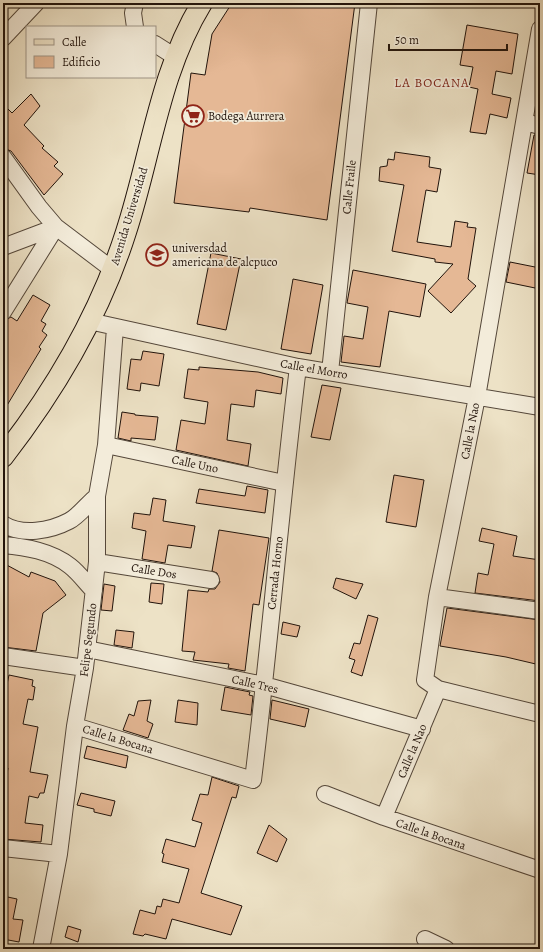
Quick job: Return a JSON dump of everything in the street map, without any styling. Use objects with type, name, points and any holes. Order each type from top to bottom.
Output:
[{"type":"main road","name":"Avenida Universidad","points":[[3,457],[31,421],[58,378],[89,321],[113,270],[127,232],[165,84],[202,3]]},
{"type":"street","points":[[3,38],[36,3]]},
{"type":"street","points":[[134,26],[133,13],[135,3]]},
{"type":"street","name":"Calle Fraile","points":[[330,372],[369,3]]},
{"type":"street","name":"Calle la Nao","points":[[384,817],[438,689],[425,680],[437,597],[532,124],[540,29]]},
{"type":"street","points":[[156,45],[176,58]]},
{"type":"street","points":[[3,157],[39,207],[56,227],[113,270]]},
{"type":"street","points":[[3,247],[56,227]]},
{"type":"street","points":[[3,312],[56,227]]},
{"type":"street","name":"Calle el Morro","points":[[89,321],[115,328],[298,367],[540,407]]},
{"type":"street","name":"Felipe Segundo","points":[[40,949],[59,854],[98,562],[97,496],[106,445],[115,328]]},
{"type":"street","name":"Cerrada Horno","points":[[253,780],[284,483],[298,367]]},
{"type":"street","name":"Calle Uno","points":[[106,445],[284,483]]},
{"type":"street","points":[[3,545],[28,539],[70,521],[97,496]]},
{"type":"street","points":[[3,524],[28,539],[49,555],[70,566],[94,590]]},
{"type":"street","name":"Calle Dos","points":[[98,562],[211,580]]},
{"type":"street","points":[[437,597],[540,611]]},
{"type":"street","name":"Calle Tres","points":[[87,649],[264,685],[422,729]]},
{"type":"street","points":[[3,656],[85,668]]},
{"type":"street","points":[[438,689],[540,714]]},
{"type":"street","name":"Calle la Bocana","points":[[75,726],[253,780]]},
{"type":"street","name":"Calle la Bocana","points":[[324,794],[384,817],[540,870]]},
{"type":"street","points":[[3,848],[59,854]]},
{"type":"street","points":[[425,940],[446,949]]},
{"type":"building","points":[[232,3],[355,3],[327,220],[250,208],[249,212],[174,203],[191,73],[205,75],[212,34]]},
{"type":"building","points":[[467,25],[518,34],[512,74],[496,71],[492,94],[511,98],[507,118],[490,114],[486,134],[470,132],[478,89],[469,87],[473,67],[460,65]]},
{"type":"building","points":[[31,94],[40,106],[24,125],[44,146],[42,148],[58,162],[54,166],[63,174],[44,195],[11,151],[3,148],[3,104],[12,113]]},
{"type":"building","points":[[534,135],[540,135],[540,175],[527,173]]},
{"type":"building","points":[[395,152],[430,157],[429,167],[441,169],[437,192],[426,190],[417,242],[451,247],[455,221],[468,223],[467,227],[476,228],[468,279],[476,286],[451,313],[428,291],[453,264],[435,262],[435,259],[392,251],[404,185],[379,181],[380,167],[387,166],[388,159],[394,160]]},
{"type":"building","points":[[211,253],[241,259],[226,330],[197,324]]},
{"type":"building","points":[[510,262],[540,268],[540,289],[506,282]]},
{"type":"building","points":[[353,270],[426,284],[420,317],[389,311],[380,367],[341,362],[344,336],[363,339],[368,307],[347,303]]},
{"type":"building","points":[[293,279],[323,285],[311,354],[281,349]]},
{"type":"building","points":[[33,295],[50,305],[41,321],[46,324],[42,331],[47,335],[39,347],[41,349],[3,412],[3,321],[11,317],[17,321]]},
{"type":"building","points":[[143,351],[164,354],[159,386],[141,383],[140,391],[127,389],[131,359],[141,360]]},
{"type":"building","points":[[199,367],[258,372],[283,378],[281,394],[256,390],[254,407],[231,404],[227,440],[251,444],[248,466],[176,450],[181,420],[205,424],[208,402],[184,398],[188,369],[199,370]]},
{"type":"building","points":[[322,385],[341,388],[330,440],[311,437]]},
{"type":"building","points":[[122,412],[158,417],[155,440],[131,438],[131,441],[118,438]]},
{"type":"building","points":[[394,475],[424,480],[416,527],[386,522]]},
{"type":"building","points":[[247,486],[268,490],[265,513],[196,503],[199,489],[245,496]]},
{"type":"building","points":[[153,498],[166,500],[163,521],[195,526],[191,548],[168,545],[165,563],[142,559],[146,531],[132,528],[134,513],[150,515]]},
{"type":"building","points":[[482,528],[517,536],[513,556],[540,560],[540,601],[475,593],[478,573],[488,575],[494,544],[479,541]]},
{"type":"building","points":[[219,530],[269,538],[259,605],[253,604],[245,671],[228,668],[229,664],[193,660],[195,652],[182,651],[188,590],[208,592],[209,589],[215,589],[220,582],[217,573],[212,571]]},
{"type":"building","points":[[3,563],[29,577],[31,572],[55,581],[66,595],[43,613],[36,651],[3,647]]},
{"type":"building","points":[[336,578],[363,584],[356,599],[333,588]]},
{"type":"building","points":[[151,583],[164,584],[162,604],[149,602]]},
{"type":"building","points":[[104,584],[115,586],[112,611],[101,610]]},
{"type":"building","points":[[447,608],[540,620],[540,665],[506,657],[440,646]]},
{"type":"building","points":[[368,615],[378,618],[362,676],[351,672],[355,660],[349,658],[354,643],[360,644]]},
{"type":"building","points":[[283,622],[300,626],[297,637],[281,634]]},
{"type":"building","points":[[116,630],[134,632],[132,648],[114,645]]},
{"type":"building","points":[[9,675],[33,680],[32,686],[35,687],[33,700],[28,699],[23,724],[38,727],[30,772],[48,775],[44,793],[40,793],[38,798],[29,796],[25,823],[43,825],[41,842],[3,839],[3,798],[8,768],[3,768],[3,698]]},
{"type":"building","points":[[225,687],[250,692],[249,695],[253,696],[251,715],[221,710]]},
{"type":"building","points":[[151,700],[147,721],[153,724],[148,738],[123,730],[129,714],[134,716],[138,701]]},
{"type":"building","points":[[178,700],[198,703],[197,725],[175,722]]},
{"type":"building","points":[[272,700],[309,709],[305,727],[270,719]]},
{"type":"building","points":[[87,746],[128,756],[126,768],[84,758]]},
{"type":"building","points":[[212,777],[239,786],[236,798],[232,797],[201,893],[242,906],[231,935],[172,919],[166,939],[145,934],[143,936],[133,934],[140,910],[155,914],[157,906],[161,907],[163,899],[179,903],[189,869],[162,862],[164,854],[162,853],[166,839],[195,847],[202,823],[192,820],[200,794],[208,795]]},
{"type":"building","points":[[81,793],[115,801],[111,816],[94,812],[94,809],[77,805]]},
{"type":"building","points":[[269,825],[287,839],[277,862],[257,853]]},
{"type":"building","points":[[3,896],[17,899],[13,919],[23,920],[19,942],[3,939]]},
{"type":"building","points":[[68,926],[81,930],[78,942],[65,937]]},
{"type":"place","name":"Bodega Aurrera","points":[[193,116]]},
{"type":"place","name":"universdad americana de alcpuco","points":[[157,255]]},
{"type":"district","name":"LA BOCANA","points":[[432,82]]}]
